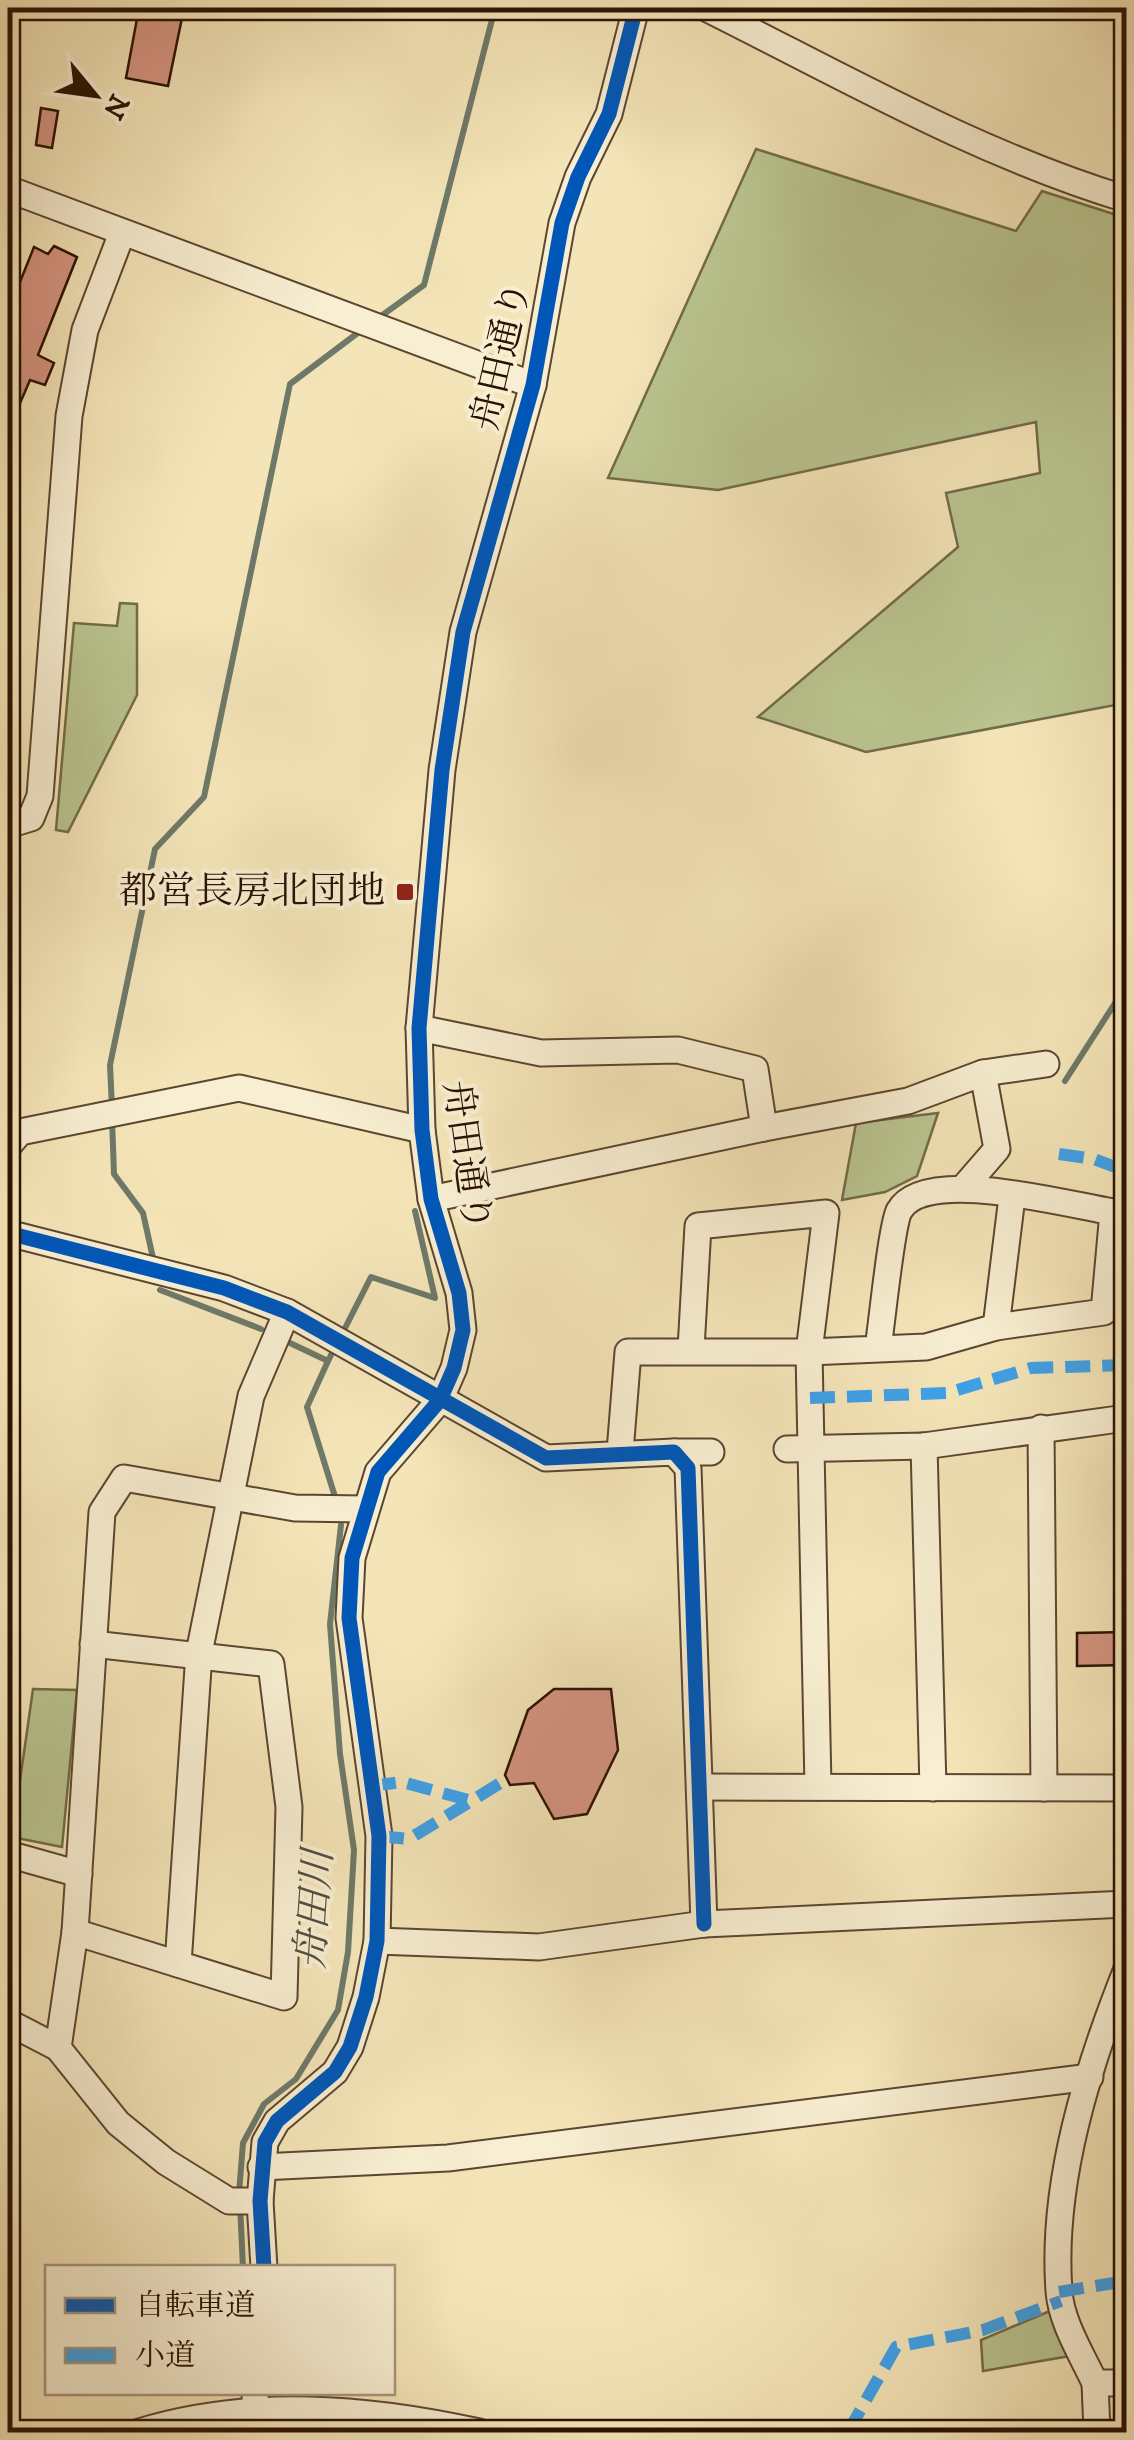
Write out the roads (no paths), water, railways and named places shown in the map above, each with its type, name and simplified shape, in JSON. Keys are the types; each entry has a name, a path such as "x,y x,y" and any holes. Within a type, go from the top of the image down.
{"street":[{"name":"舟田通り","path":"263,2265 248,2201 261,2167 265,2142 277,2121 335,2072 350,2048 377,1942 378,1836 349,1618 352,1558 378,1472 440,1400 454,1368 463,1330 459,1293 432,1199 422,1130 419,1028 442,770 462,632 533,385 562,223 578,177 609,114 636,8"},
{"path":"706,8 976,144 1058,178 1126,199"},
{"path":"8,189 533,385"},
{"path":"8,825 31,818 40,796 68,416 86,330 122,233"},
{"path":"419,1028 541,1053 678,1050 755,1069 764,1128"},
{"path":"432,1199 908,1101 983,1073 1046,1064"},
{"path":"965,1186 997,1149 983,1073"},
{"path":"8,1146 20,1132 238,1088 422,1130"},
{"path":"620,1452 628,1352 809,1352 926,1346 996,1327 1104,1312 1113,1212 965,1186 918,1194 899,1211 878,1348"},
{"path":"996,1327 1012,1197"},
{"path":"692,1349 698,1226 826,1213 799,1449 818,1787"},
{"path":"8,1233 224,1288 287,1312 546,1458 620,1452 711,1452"},
{"path":"178,1964 199,1653 251,1396 287,1312"},
{"path":"799,1449 924,1446 1126,1418"},
{"path":"1041,1428 1044,1788"},
{"path":"924,1446 933,1788"},
{"path":"674,1452 688,1468 704,1924"},
{"path":"58,2048 75,1932 102,1512 124,1478 296,1508 364,1509"},
{"path":"75,1932 284,1996 289,1807 271,1664 94,1644"},
{"path":"701,1786 1126,1788"},
{"path":"8,1854 79,1874"},
{"path":"377,1942 539,1947 704,1924 1126,1904"},
{"path":"1097,2432 1095,2383 1059,2292 1064,2182 1090,2077 1126,1971"},
{"path":"8,2022 58,2048 118,2122 166,2162 248,2201"},
{"path":"261,2167 448,2158 1090,2077"},
{"path":"1095,2383 1126,2383"},
{"path":"139,2432 212,2415 357,2411 479,2432"}],"waterway":[{"path":"377,319 424,285 495,8"},
{"path":"112,1107 110,1065 155,849 204,797 290,384 363,329"},
{"path":"1065,1081 1126,986"},
{"path":"112,1119 114,1174 143,1213 153,1258"},
{"path":"341,1336 371,1277 435,1298 415,1211"},
{"path":"160,1290 261,1329"},
{"path":"290,1343 328,1361 307,1407 336,1500"},
{"path":"328,1361 335,1347"},
{"name":"舟田川","path":"239,2193 243,2143 264,2104 296,2079 338,2010 348,1952 354,1850 340,1754 330,1624 341,1525"},
{"name":"舟田川","path":"240,2205 243,2265"}],"place":[{"name":"都営長房北団地","path":"405,892"}]}
